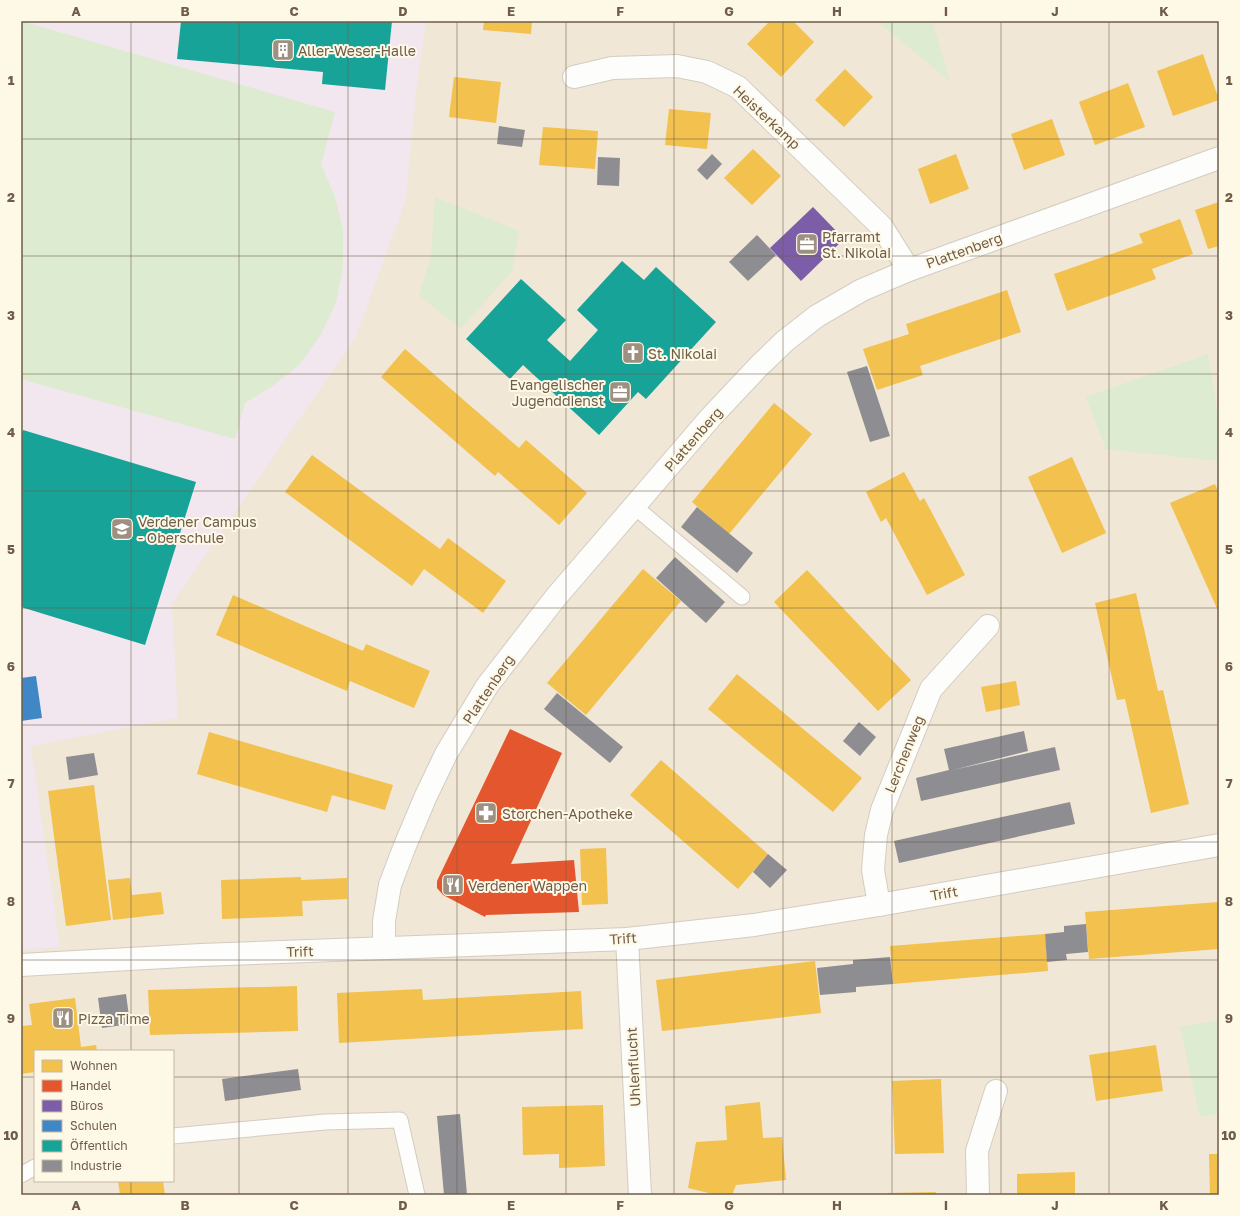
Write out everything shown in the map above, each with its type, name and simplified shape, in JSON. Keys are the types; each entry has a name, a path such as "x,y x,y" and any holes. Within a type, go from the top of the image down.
{"street":[{"name":"Heisterkamp","path":"574,77 612,68 677,66 707,72 738,87 882,227 909,270"},
{"name":"Plattenberg","path":"384,948 384,921 390,885 404,848 446,754 487,686 556,597 636,507 711,417 785,341 817,316 862,290 909,270 1219,158"},
{"name":"Lerchenweg","path":"879,905 874,870 876,835 882,810 931,689 988,626"},
{"name":"Trift","path":"21,965 201,955 627,939 754,925 879,905 1219,845"},
{"name":"Uhlenflucht","path":"627,939 640,1195"},
{"path":"978,1195 977,1151 996,1091"}],"lane":[{"path":"636,507 742,597"},
{"path":"174,1136 325,1122 400,1120 417,1195"},
{"path":"21,1175 34,1168"}],"shaded area":[{"path":"21,21 1219,21 1219,1195 21,1195"},
{"name":"Verdener Campus - Oberschule","path":"21,21 426,21 416,91 406,199 356,337 172,604 178,718 31,746 60,947 21,950"}],"green space":[{"path":"21,21 335,112 321,164 335,197 343,229 343,266 336,303 321,334 300,364 274,385 245,403 235,439 21,379"},
{"path":"877,21 932,21 950,81"},
{"path":"435,197 519,231 512,271 461,329 419,295 431,257"},
{"path":"1208,354 1219,424 1219,461 1106,449 1086,397"},
{"path":"1219,1020 1219,1114 1200,1117 1180,1027"}],"building: Wohnen":[{"path":"484,21 532,21 531,34 483,30"},
{"path":"770,21 793,21 814,42 781,77 747,44"},
{"path":"1203,54 1219,100 1173,116 1157,71"},
{"path":"845,69 873,97 844,127 815,100"},
{"path":"454,77 501,82 496,123 449,117"},
{"path":"1128,83 1145,127 1095,145 1079,102"},
{"path":"669,109 711,113 707,149 665,145"},
{"path":"1052,119 1065,155 1024,170 1011,134"},
{"path":"543,127 598,131 595,169 539,165"},
{"path":"753,149 781,176 752,205 724,178"},
{"path":"956,154 969,189 930,204 918,169"},
{"path":"1219,202 1219,246 1208,249 1195,210"},
{"path":"1180,219 1193,254 1152,269 1156,279 1067,311 1054,274 1143,243 1139,234"},
{"path":"1007,290 1021,332 920,366 923,375 877,390 863,349 909,334 906,324"},
{"path":"405,349 519,448 526,440 587,493 559,525 498,472 495,476 381,377"},
{"path":"774,403 812,434 729,534 692,502"},
{"path":"312,455 440,549 448,538 506,581 483,613 424,569 412,586 285,492"},
{"path":"1072,457 1106,533 1062,553 1028,477"},
{"path":"904,472 920,501 924,498 965,575 927,595 886,518 881,522 866,492"},
{"path":"1215,484 1219,493 1219,613 1170,503"},
{"path":"643,569 681,601 586,715 547,683"},
{"path":"807,570 911,680 878,711 774,602"},
{"path":"1136,593 1158,691 1163,690 1189,804 1151,813 1125,699 1117,700 1095,603"},
{"path":"233,595 363,651 366,644 430,671 414,708 350,681 347,691 216,635"},
{"path":"737,674 862,778 833,812 708,709"},
{"path":"1016,681 1020,705 986,712 981,687"},
{"path":"209,732 393,785 385,810 332,795 327,812 197,774"},
{"path":"661,760 768,854 738,889 630,795"},
{"path":"94,785 111,920 66,926 48,791"},
{"path":"606,848 608,904 582,905 580,849"},
{"path":"301,877 301,880 347,878 347,899 302,901 303,916 222,919 221,880"},
{"path":"130,878 132,895 161,892 164,914 113,920 108,880"},
{"path":"1219,902 1219,949 1089,959 1085,912"},
{"path":"1045,934 1048,971 893,984 890,946"},
{"path":"815,961 821,1013 662,1031 656,980"},
{"path":"297,986 298,1031 150,1035 148,990"},
{"path":"422,989 423,1000 581,991 583,1029 339,1043 337,993"},
{"path":"75,998 81,1047 96,1045 97,1050 34,1050 34,1072 21,1074 21,1026 32,1025 29,1004"},
{"path":"1156,1045 1163,1091 1096,1101 1089,1055"},
{"path":"941,1079 944,1153 895,1154 892,1081"},
{"path":"760,1102 763,1138 782,1137 786,1180 736,1185 732,1195 717,1195 688,1188 696,1142 727,1140 725,1106"},
{"path":"603,1105 605,1166 559,1168 559,1154 523,1155 522,1107"},
{"path":"1209,1154 1219,1154 1219,1195 1210,1195"},
{"path":"1075,1172 1075,1195 1017,1195 1017,1174"},
{"path":"118,1182 163,1182 165,1195 120,1195"},
{"path":"936,1192 936,1195 888,1195 888,1193"}],"building: Handel":[{"path":"510,729 562,753 511,864 574,860 579,912 486,915 485,917 443,895 437,888 437,881"}],"building: Büros":[{"name":"Pfarramt St. Nikolai","path":"813,207 844,239 801,281 770,248"}],"building: Schulen":[{"path":"36,676 42,718 21,721 21,678"}],"building: Öffentlich":[{"name":"Aller-Weser-Halle","path":"181,21 392,21 385,90 322,84 323,72 177,59"},
{"name":"St. Nikolai","path":"622,261 644,280 656,267 716,322 646,399 638,392 599,435 523,365 510,379 466,339 521,279 566,320 547,340 570,361 598,330 577,310"},
{"path":"23,430 196,482 145,645 21,607 21,436"}],"building: Industrie":[{"path":"499,126 525,130 522,147 497,144"},
{"path":"712,154 722,164 707,180 697,170"},
{"path":"598,157 620,158 619,186 597,185"},
{"path":"757,235 776,255 748,281 729,262"},
{"path":"867,366 890,436 870,442 847,372"},
{"path":"697,507 753,553 737,573 681,527"},
{"path":"675,557 725,602 706,623 656,578"},
{"path":"557,693 623,747 610,763 544,709"},
{"path":"859,722 876,737 860,756 843,741"},
{"path":"1024,731 1028,751 953,770 1055,747 1060,770 921,801 916,778 949,770 944,749"},
{"path":"94,753 98,775 69,780 66,757"},
{"path":"1070,802 1075,824 899,863 894,841"},
{"path":"768,854 787,870 770,888 753,872"},
{"path":"1086,924 1088,952 1066,954 1067,960 1047,962 1045,934 1064,932 1064,926"},
{"path":"890,957 893,984 856,987 856,992 820,995 817,968 853,964 853,960"},
{"path":"126,994 130,1024 102,1028 98,998"},
{"path":"298,1069 301,1090 225,1101 222,1079"},
{"path":"460,1114 467,1195 444,1195 437,1116"}],"place":[{"name":"Aller-Weser-Halle","path":"283,50"},
{"name":"Pfarramt St. Nikolai","path":"807,244"},
{"name":"St. Nikolai","path":"633,353"},
{"name":"Evangelischer Jugenddienst","path":"620,392"},
{"name":"Verdener Campus - Oberschule","path":"122,529"},
{"name":"Storchen-Apotheke","path":"486,813"},
{"name":"Verdener Wappen","path":"453,885"},
{"name":"Pizza Time","path":"63,1018"}]}
